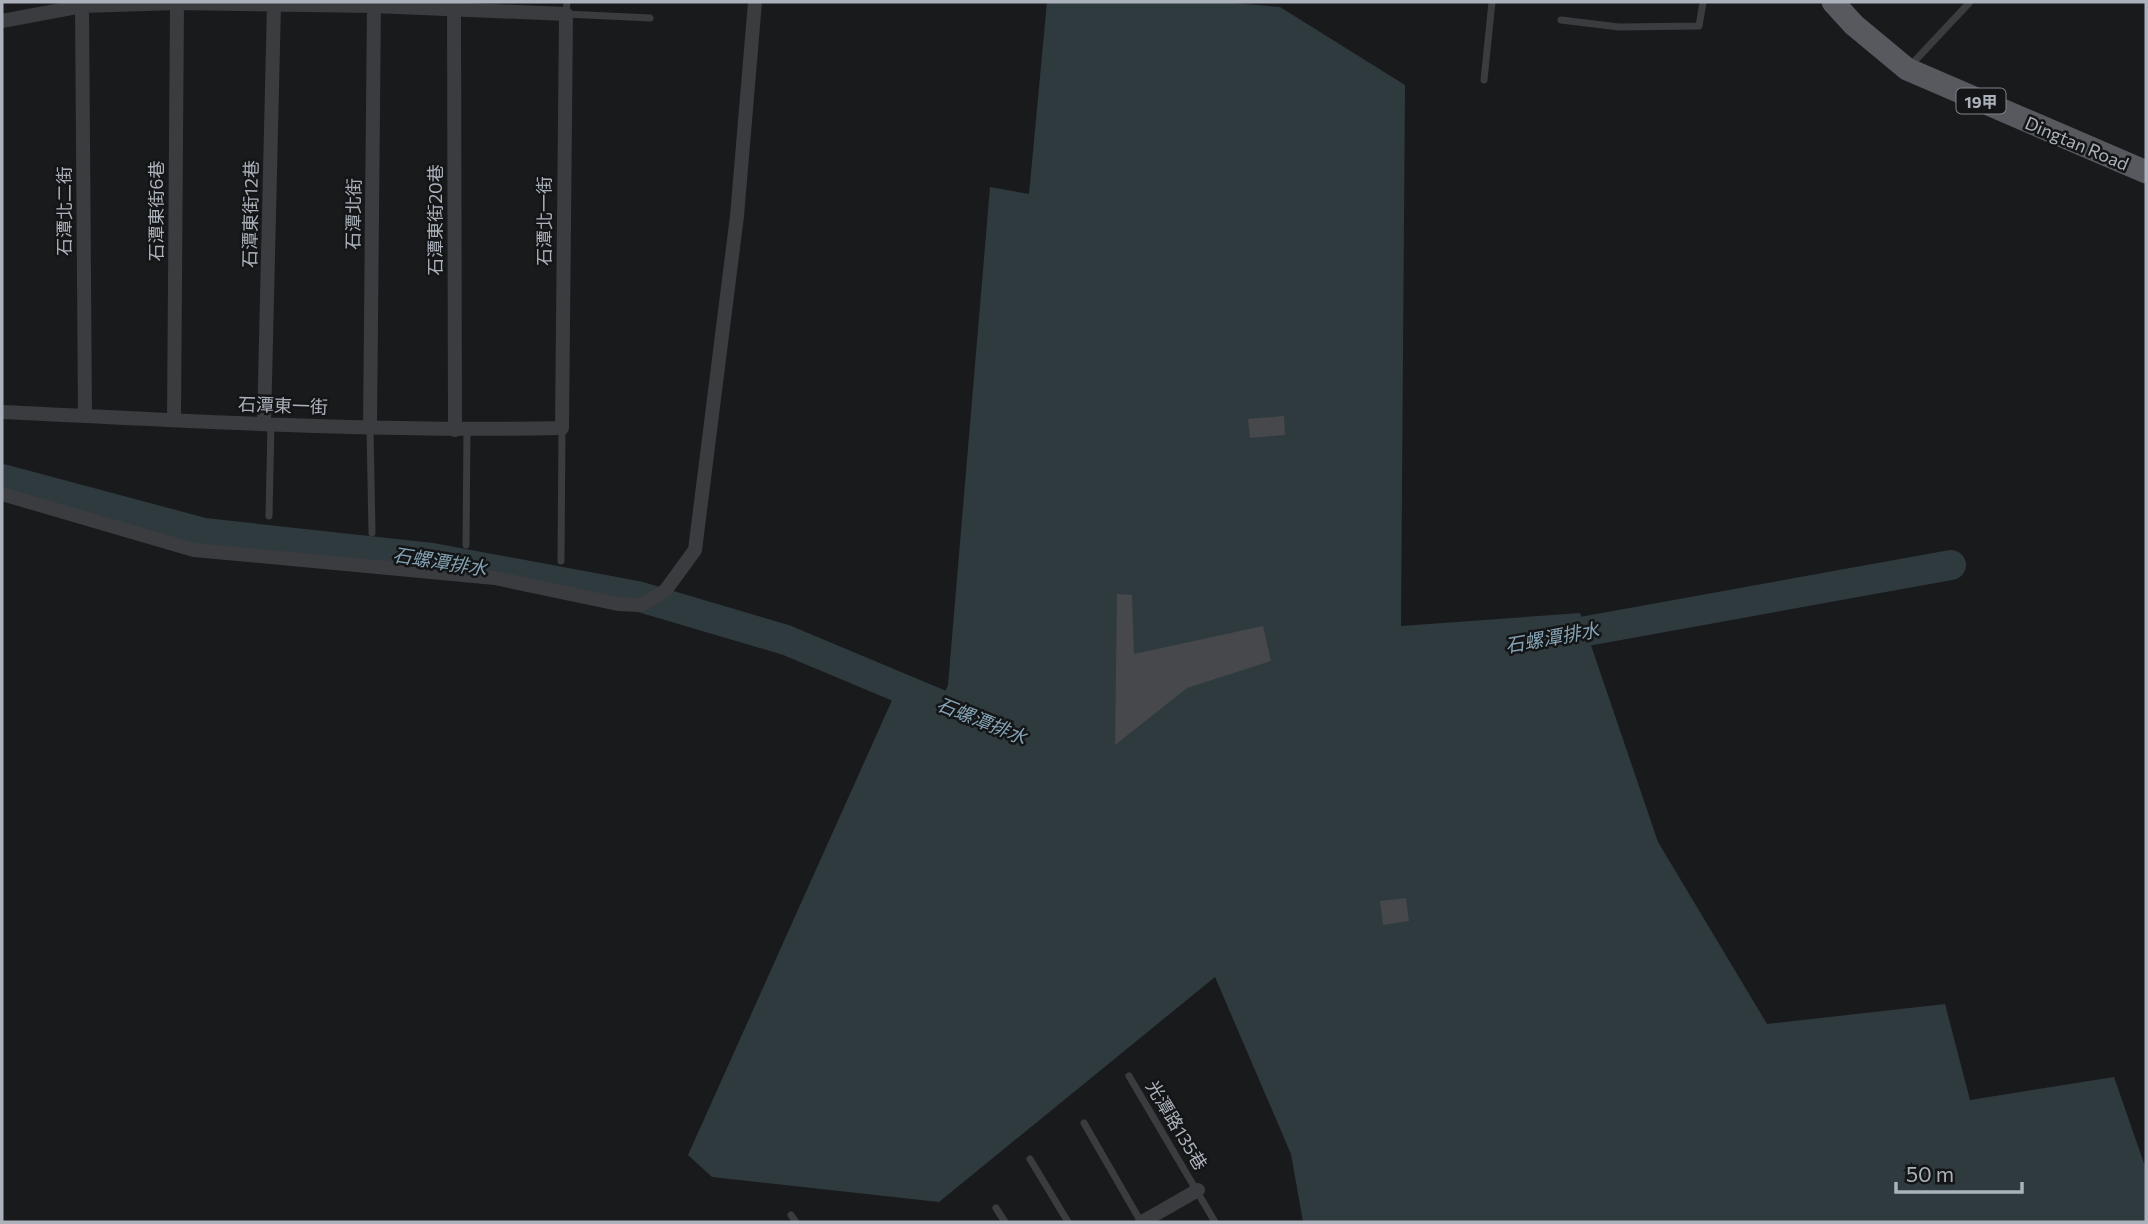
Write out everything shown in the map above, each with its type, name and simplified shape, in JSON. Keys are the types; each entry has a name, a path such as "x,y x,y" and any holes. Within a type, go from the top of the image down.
{"main road":[{"name":"Dingtan Road","path":"1833,2 1854,25 1907,69 2146,172"}],"street":[{"path":"2,494 194,550 495,578 618,604 641,605 665,591 695,550 737,216 755,2"},
{"path":"2,22 82,6 177,3 566,8"},
{"name":"石潭東街6巷","path":"174,420 177,3"},
{"name":"石潭東街12巷","path":"267,424 274,4"},
{"name":"石潭北街","path":"370,427 374,4"},
{"name":"石潭北二街","path":"82,6 85,416"},
{"name":"石潭東街20巷","path":"461,430 464,7"},
{"name":"石潭北一街","path":"562,428 566,8"},
{"name":"石潭東一街","path":"2,412 461,430 562,428"},
{"path":"1141,1222 1198,1190"}],"lane":[{"path":"1484,80 1492,2"},
{"path":"1561,20 1619,27 1699,26 1703,2"},
{"path":"1907,69 1969,2"},
{"path":"566,8 650,18"},
{"path":"267,424 269,516"},
{"path":"370,427 372,533"},
{"path":"561,561 562,428"},
{"path":"461,430 466,545"},
{"name":"光潭路135巷","path":"1129,1076 1215,1222"},
{"path":"1084,1124 1141,1222"},
{"path":"1030,1159 1068,1222"},
{"path":"996,1208 1005,1222"}],"water":[{"path":"1047,2 1222,2 1280,7 1405,85 1401,626 1580,613 1658,842 1767,1024 1945,1004 1970,1100 2114,1077 2146,1169 2146,1222 1303,1222 1291,1154 1215,977 939,1202 712,1177 688,1155 893,698 935,715 948,685 990,187 1029,194"}],"building":[{"path":"1284,416 1285,435 1250,438 1248,419"},
{"path":"1117,594 1132,595 1134,654 1263,626 1271,661 1187,688 1115,745"},
{"path":"1406,898 1409,921 1383,925 1380,901"}],"waterway":[{"name":"石螺潭排水","path":"2,479 204,533 432,558 637,596 786,640 977,720"},
{"name":"石螺潭排水","path":"1548,638 1951,565"}]}
